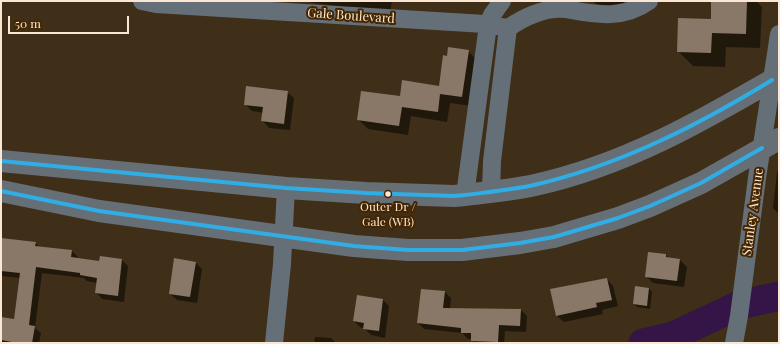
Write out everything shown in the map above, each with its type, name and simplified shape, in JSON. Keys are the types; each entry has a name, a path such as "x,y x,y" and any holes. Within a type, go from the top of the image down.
{"main road":[{"path":"1,161 286,188 366,193 454,196 465,195 534,185 586,171 616,160 646,148 694,125 776,78"},
{"path":"1,191 99,210 354,246 408,250 462,250 520,243 586,228 650,206 701,182 771,144"}],"street":[{"name":"Gale Boulevard","path":"142,1 156,4 488,25 508,28"},
{"path":"465,195 488,25 492,15 502,1"},
{"path":"491,191 492,161 508,28 523,18 535,13 550,9 563,8 567,5 599,15 618,14 633,10 649,1"},
{"name":"Stanley Avenue","path":"734,343 771,144 779,34"},
{"path":"274,343 282,264 286,188"}],"building":[{"path":"711,1 747,1 746,34 712,33 711,53 677,52 678,18 711,19"},
{"path":"448,47 469,50 462,97 440,94 438,112 402,107 399,126 357,120 361,91 400,96 402,80 439,86 443,55 447,56"},
{"path":"246,86 288,91 284,124 261,121 263,107 244,105"},
{"path":"1,238 36,242 35,246 72,250 71,257 99,261 100,256 122,259 118,296 95,293 97,278 80,275 80,273 36,267 29,325 35,326 32,343 17,343 1,340 1,317 14,319 20,273 1,271"},
{"path":"648,252 666,254 666,257 680,259 677,281 645,277"},
{"path":"174,258 196,262 190,297 169,294"},
{"path":"607,278 612,300 596,303 597,307 556,316 550,289"},
{"path":"635,286 649,288 647,306 633,304"},
{"path":"421,289 445,291 443,308 521,309 520,326 499,325 498,342 471,341 471,333 461,333 461,328 417,323"},
{"path":"357,295 383,299 379,331 363,329 364,323 353,321"}],"waterway":[{"path":"643,343 673,336 739,305 779,296"}],"transit line":[{"path":"1,161 286,188 366,193 454,196 465,195 508,190 534,185 597,167 686,128 772,80"},
{"path":"1,191 99,211 354,246 408,250 462,250 554,237 618,218 650,206 701,183 762,148"}],"place":[{"name":"Outer Dr / Gale (WB)","path":"388,194"}]}
